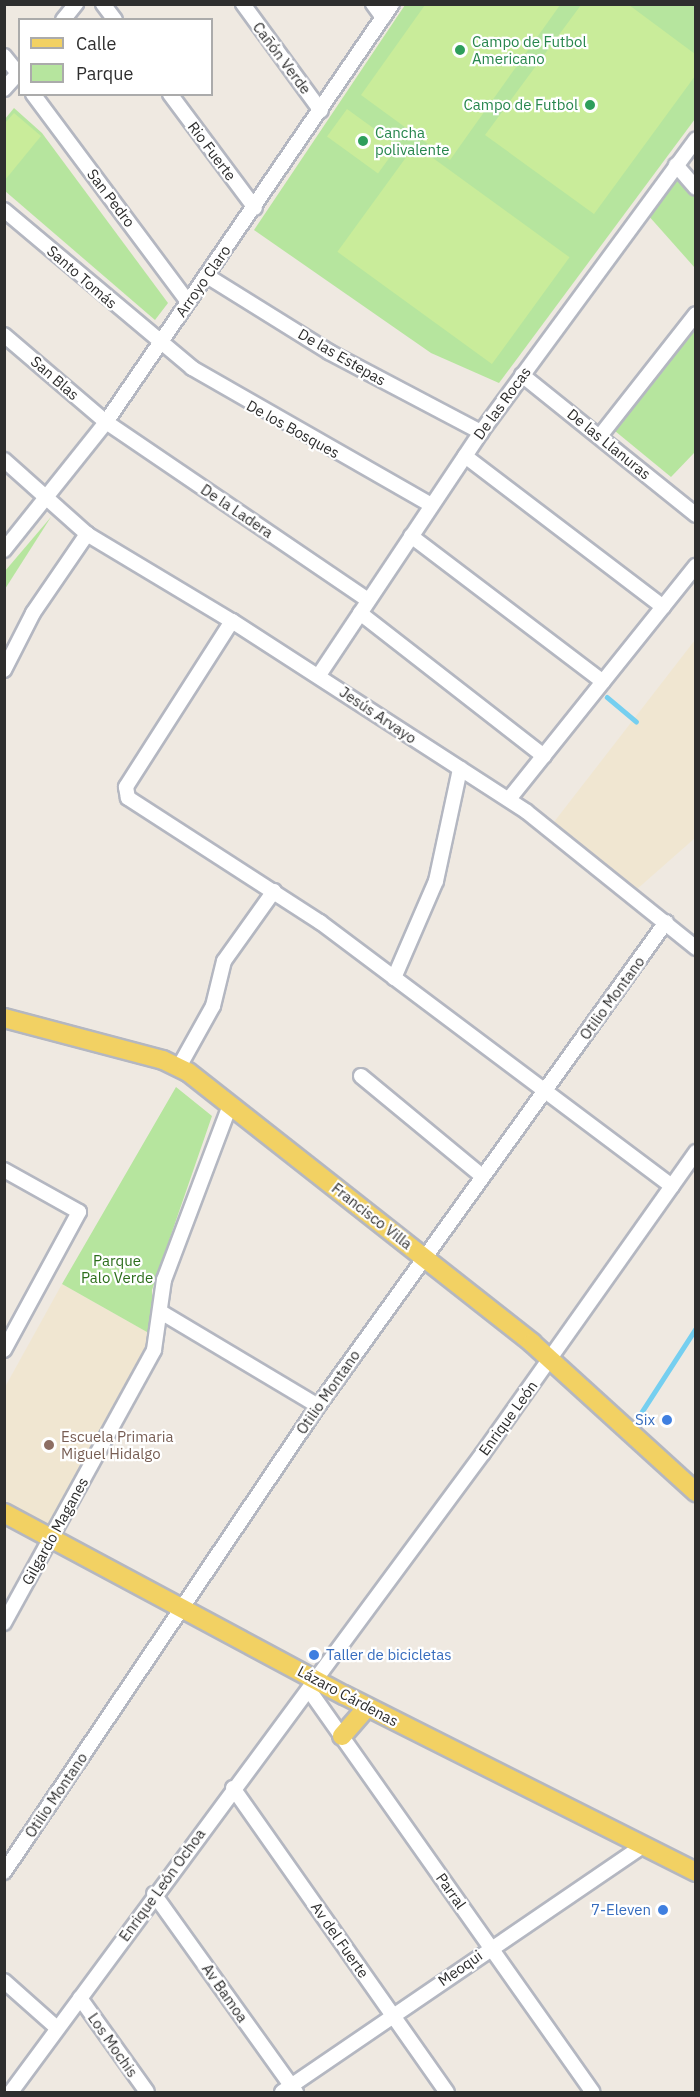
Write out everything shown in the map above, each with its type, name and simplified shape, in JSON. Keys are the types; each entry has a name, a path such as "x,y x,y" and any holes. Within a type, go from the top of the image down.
{"main road":[{"name":"Francisco Villa","path":"4,1018 179,1067 423,1256 551,1359 696,1492"},
{"name":"Lázaro Cárdenas","path":"4,1513 182,1606 313,1685 367,1707 696,1872"},
{"path":"342,1736 367,1707"}],"street":[{"path":"65,18 76,4"},
{"path":"103,4 113,18"},
{"name":"Cañón Verde","path":"243,4 321,111"},
{"path":"373,4 383,18"},
{"name":"Arroyo Claro","path":"4,550 49,498 106,422 255,208 392,4"},
{"path":"4,56 18,73"},
{"path":"5,88 18,75"},
{"name":"San Pedro","path":"34,96 188,302"},
{"name":"Rio Fuerte","path":"171,96 255,208"},
{"name":"De las Rocas","path":"319,675 481,432 696,139"},
{"path":"676,165 696,188"},
{"name":"Santo Tomás","path":"4,210 159,345"},
{"name":"De las Estepas","path":"207,276 329,352 481,432"},
{"path":"600,436 696,314"},
{"name":"San Blas","path":"4,335 106,422"},
{"name":"De los Bosques","path":"159,345 236,397 431,505"},
{"name":"De las Llanuras","path":"522,375 696,514"},
{"name":"De la Ladera","path":"106,422 368,600"},
{"path":"465,456 663,607"},
{"name":"Jesús Arvayo","path":"4,460 87,534 319,675 509,799 696,948"},
{"path":"4,670 33,613 87,534"},
{"path":"411,536 603,682"},
{"path":"509,799 696,566"},
{"path":"360,613 544,756"},
{"path":"232,621 126,793 274,891 672,1186"},
{"path":"394,978 436,881 460,769"},
{"path":"179,1067 209,1016 224,961 274,891"},
{"name":"Otilio Montano","path":"4,1872 318,1406 423,1256 483,1177 666,922"},
{"path":"362,1076 483,1177"},
{"name":"Gilgardo Maganes","path":"4,1623 154,1350 169,1266 230,1105"},
{"name":"Enrique León","path":"313,1685 551,1359 696,1152"},
{"path":"4,1170 76,1208 79,1214 4,1350"},
{"path":"161,1312 318,1406"},
{"name":"Parral","path":"313,1685 342,1736 593,2092"},
{"name":"Enrique León Ochoa","path":"11,2092 154,1894 313,1685"},
{"name":"Av del Fuerte","path":"233,1788 447,2092"},
{"name":"Meoqui","path":"290,2090 490,1947 641,1846"},
{"name":"Av Bamoa","path":"154,1894 290,2090"},
{"path":"4,1981 57,2028"},
{"name":"Los Mochis","path":"80,1998 147,2092"}],"shaded area":[{"path":"695,640 695,838 636,890 554,822"},
{"name":"Escuela Primaria Miguel Hidalgo","path":"62,1284 154,1336 47,1526 5,1502 5,1387"}],"green space":[{"path":"405,5 695,5 695,119 499,383 431,353 254,230"},
{"name":"Campo de Futbol Americano","path":"425,5 560,5 450,160 361,95"},
{"name":"Campo de Futbol","path":"581,5 629,5 695,54 695,76 594,214 485,135"},
{"path":"14,108 42,133 168,303 155,320 5,191 5,119"},
{"name":"Cancha polivalente","path":"347,109 398,146 378,174 327,137"},
{"path":"14,113 41,136 5,180 5,123"},
{"path":"415,145 570,257 492,364 337,252"},
{"path":"675,173 695,196 695,268 647,214"},
{"path":"695,323 695,452 671,477 615,431"},
{"path":"51,517 5,589 5,571"},
{"name":"Parque Palo Verde","path":"176,1087 212,1116 152,1290 154,1336 62,1284"}],"waterway":[{"path":"607,697 636,721"},
{"path":"639,1416 696,1328"}],"place":[{"name":"Campo de Futbol Americano","path":"460,50"},
{"name":"Campo de Futbol","path":"590,105"},
{"name":"Cancha polivalente","path":"363,141"},
{"name":"Six","path":"667,1420"},
{"name":"Escuela Primaria Miguel Hidalgo","path":"49,1445"},
{"name":"Taller de bicicletas","path":"314,1655"},
{"name":"7-Eleven","path":"663,1910"}]}
